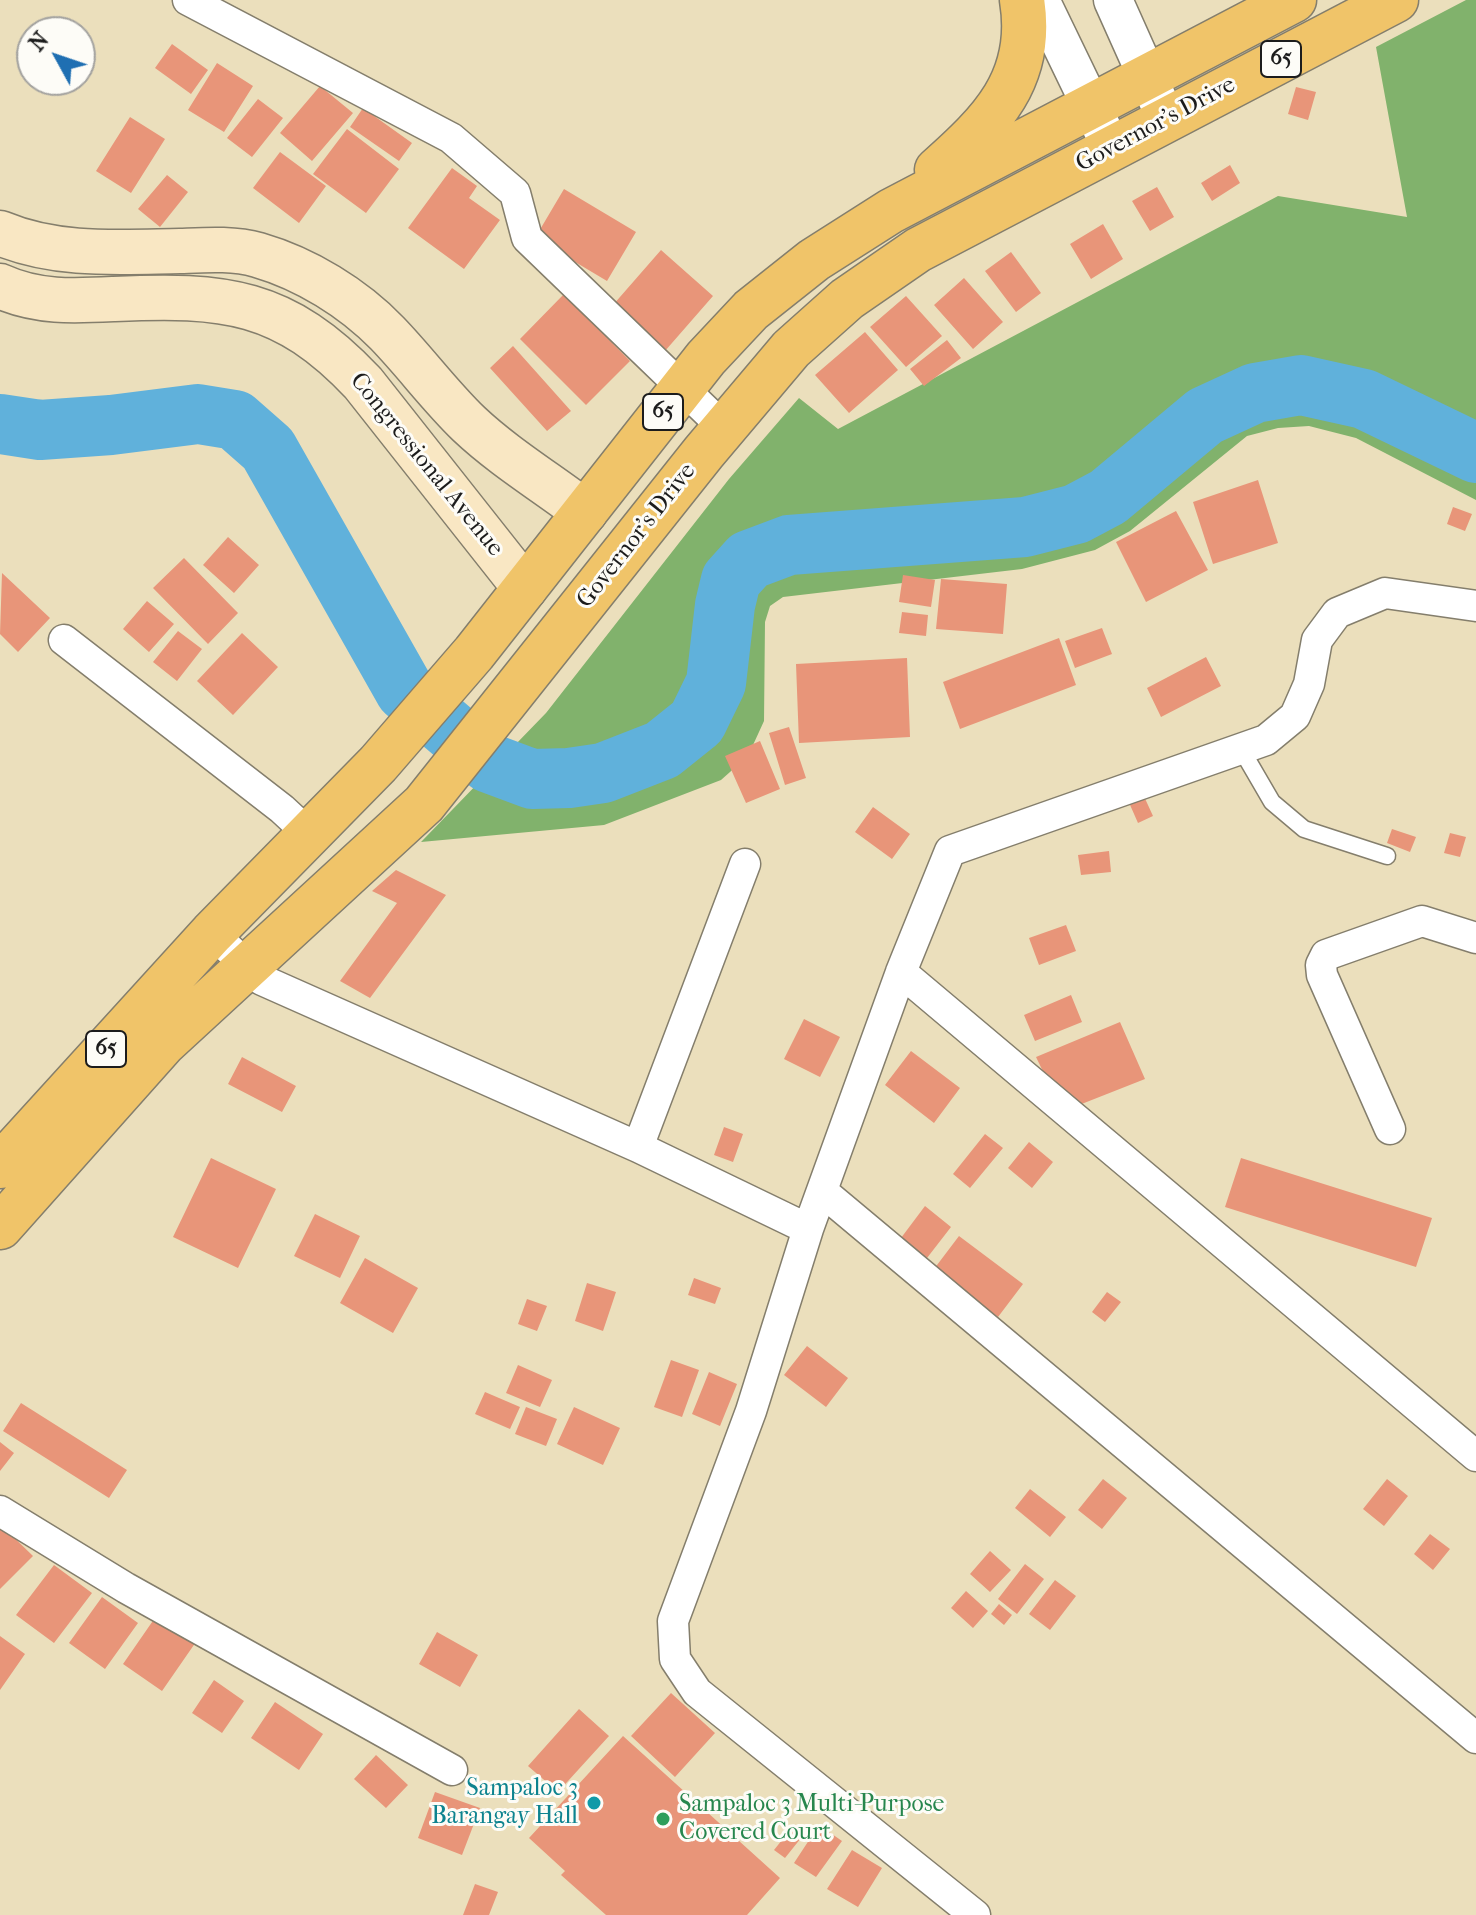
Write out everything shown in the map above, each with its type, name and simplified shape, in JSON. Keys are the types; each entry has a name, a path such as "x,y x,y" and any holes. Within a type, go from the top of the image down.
{"highway":[{"path":"891,211 965,146 996,113 1023,53 1025,19 1022,0"},
{"name":"Governor's Drive","path":"0,1227 8,1172 212,933 378,764 474,653 706,358 751,310 814,260 891,211 1294,0"},
{"name":"Governor's Drive","path":"8,1172 163,1044 424,804 724,428 791,349 847,299 918,250 1396,0"}],"main road":[{"path":"0,233 51,249 110,252 211,249 256,254 302,273 369,316 473,428 585,512"},
{"name":"Congressional Avenue","path":"0,286 46,300 166,296 242,303 277,317 309,335 340,359 371,392 525,588"},
{"path":"371,392 408,356"}],"street":[{"path":"188,0 451,138 515,193 527,238 724,428"},
{"path":"1040,0 1112,149"},
{"path":"1113,0 1166,118"},
{"path":"975,1915 697,1692 675,1659 673,1621 751,1411 808,1229 901,972 950,851 1266,740 1295,716 1309,684 1317,640 1337,613 1385,593 1476,606"},
{"path":"64,640 282,809 310,835"},
{"path":"638,1147 745,864"},
{"path":"1390,1129 1322,975 1321,965 1326,955 1422,921 1476,938"},
{"path":"212,933 262,980 638,1147 808,1229"},
{"path":"901,972 1476,1456"},
{"path":"823,1192 1476,1738"},
{"path":"0,1511 126,1588 452,1770"}],"lane":[{"path":"1240,747 1272,802 1304,829 1387,856"}],"green space":[{"path":"1466,0 1476,0 1476,500 1356,438 1309,426 1278,428 1247,436 1130,531 1095,550 1022,569 783,597 770,606 765,622 764,721 748,756 721,780 604,825 421,842 546,713 729,479 799,398 838,429 1278,196 1407,217 1376,47"}],"building":[{"path":"172,44 208,70 191,94 155,68"},
{"path":"217,63 253,86 224,132 188,110"},
{"path":"320,86 353,113 312,161 280,133"},
{"path":"1296,87 1316,92 1308,120 1288,114"},
{"path":"258,99 283,118 252,157 227,138"},
{"path":"363,108 412,143 399,161 350,127"},
{"path":"130,117 165,139 131,193 96,171"},
{"path":"347,129 399,169 366,213 313,174"},
{"path":"280,152 326,186 299,223 253,188"},
{"path":"1230,165 1240,183 1212,201 1201,183"},
{"path":"452,168 477,186 469,198 500,220 464,269 408,228"},
{"path":"167,175 188,192 160,227 138,209"},
{"path":"1157,187 1174,217 1150,231 1132,201"},
{"path":"564,189 636,232 607,281 535,238"},
{"path":"1103,224 1123,259 1091,279 1070,244"},
{"path":"661,250 713,296 665,351 613,305"},
{"path":"1011,252 1041,293 1016,312 985,271"},
{"path":"964,278 1003,322 973,349 934,305"},
{"path":"564,294 630,361 586,405 520,339"},
{"path":"906,296 942,336 906,367 870,327"},
{"path":"865,332 898,370 849,413 815,375"},
{"path":"947,340 961,358 924,386 910,369"},
{"path":"513,346 571,411 547,431 490,368"},
{"path":"1258,480 1278,543 1213,564 1193,502"},
{"path":"1453,507 1472,514 1465,531 1447,524"},
{"path":"1176,511 1208,570 1146,602 1116,542"},
{"path":"228,537 259,565 234,593 203,565"},
{"path":"184,558 238,613 208,644 153,588"},
{"path":"2,573 50,618 18,652 0,634"},
{"path":"903,575 935,580 931,607 899,602"},
{"path":"941,579 1007,584 1003,634 936,629"},
{"path":"147,601 174,624 149,652 123,629"},
{"path":"902,612 928,615 926,636 899,633"},
{"path":"1102,628 1112,654 1075,668 1065,641"},
{"path":"178,631 202,649 177,681 153,662"},
{"path":"242,633 278,667 233,715 197,681"},
{"path":"1059,638 1076,685 960,729 943,682"},
{"path":"1206,657 1221,686 1161,717 1147,688"},
{"path":"907,658 910,737 799,743 796,664"},
{"path":"789,727 806,778 785,785 769,733"},
{"path":"760,741 780,789 746,803 725,756"},
{"path":"1142,792 1153,816 1138,823 1127,798"},
{"path":"873,807 910,834 892,859 855,832"},
{"path":"1392,829 1416,837 1410,852 1387,843"},
{"path":"1450,833 1466,837 1460,857 1444,853"},
{"path":"1109,851 1111,872 1081,875 1078,855"},
{"path":"396,870 446,895 370,998 340,981 397,903 372,891"},
{"path":"1066,925 1076,951 1039,965 1029,938"},
{"path":"1071,995 1082,1022 1035,1041 1024,1015"},
{"path":"804,1019 840,1037 820,1077 784,1059"},
{"path":"1120,1022 1145,1079 1074,1107 1051,1088 1036,1057"},
{"path":"911,1051 960,1088 934,1123 885,1085"},
{"path":"242,1057 296,1086 282,1112 228,1084"},
{"path":"724,1127 743,1134 733,1162 714,1155"},
{"path":"985,1134 1003,1148 970,1188 953,1174"},
{"path":"1029,1142 1053,1162 1032,1188 1008,1168"},
{"path":"211,1158 276,1189 238,1268 173,1237"},
{"path":"1241,1158 1432,1218 1416,1267 1225,1207"},
{"path":"925,1206 951,1227 927,1258 901,1238"},
{"path":"315,1214 360,1236 340,1278 294,1256"},
{"path":"959,1236 1023,1284 998,1317 934,1269"},
{"path":"365,1258 418,1288 393,1333 340,1303"},
{"path":"694,1278 721,1288 715,1304 688,1295"},
{"path":"587,1283 616,1292 603,1331 575,1321"},
{"path":"1107,1292 1121,1302 1105,1322 1092,1312"},
{"path":"527,1299 547,1306 537,1331 518,1324"},
{"path":"807,1346 848,1378 826,1407 784,1375"},
{"path":"671,1360 699,1370 682,1417 654,1407"},
{"path":"518,1365 552,1380 540,1407 506,1393"},
{"path":"709,1372 737,1384 720,1426 692,1414"},
{"path":"485,1392 520,1407 510,1429 475,1414"},
{"path":"21,1403 127,1470 109,1498 3,1431"},
{"path":"526,1407 557,1419 546,1446 515,1434"},
{"path":"574,1407 620,1428 603,1465 557,1444"},
{"path":"0,1442 14,1453 0,1471"},
{"path":"1103,1479 1127,1498 1102,1529 1078,1510"},
{"path":"1387,1479 1408,1496 1384,1526 1363,1509"},
{"path":"1030,1489 1066,1517 1050,1537 1015,1508"},
{"path":"0,1524 33,1556 0,1589"},
{"path":"1430,1534 1450,1549 1433,1570 1414,1554"},
{"path":"990,1551 1011,1570 990,1592 970,1574"},
{"path":"1025,1564 1044,1579 1017,1614 998,1599"},
{"path":"54,1565 92,1593 54,1643 16,1615"},
{"path":"1055,1580 1076,1596 1050,1630 1029,1614"},
{"path":"966,1591 988,1611 973,1628 951,1608"},
{"path":"102,1597 138,1623 105,1669 69,1643"},
{"path":"999,1604 1012,1615 1004,1625 991,1614"},
{"path":"159,1612 198,1639 162,1691 123,1664"},
{"path":"437,1632 478,1655 460,1687 419,1664"},
{"path":"0,1636 25,1654 0,1690"},
{"path":"214,1680 244,1701 222,1733 192,1713"},
{"path":"671,1693 715,1733 675,1777 631,1736"},
{"path":"275,1702 323,1734 299,1770 251,1738"},
{"path":"579,1709 609,1736 558,1792 528,1766"},
{"name":"Sampaloc 3 Multi-Purpose Covered Court","path":"623,1736 780,1878 747,1915 606,1915 561,1875 565,1871 529,1838"},
{"path":"376,1755 408,1785 386,1808 354,1779"},
{"path":"435,1792 480,1808 462,1855 418,1838"},
{"path":"794,1825 805,1833 785,1858 774,1850"},
{"path":"819,1825 842,1841 816,1877 794,1863"},
{"path":"852,1850 882,1868 858,1907 827,1889"},
{"path":"475,1884 498,1892 489,1915 463,1915"}],"waterway":[{"path":"0,424 40,430 198,414 235,420 268,449 405,691 489,763 532,779 603,773 662,750 697,722 716,683 731,580 749,560 789,545 1025,527 1076,514 1108,497 1205,416 1255,393 1301,385 1364,399 1476,453"}],"place":[{"name":"Sampaloc 3 Barangay Hall","path":"594,1803"},
{"name":"Sampaloc 3 Multi-Purpose Covered Court","path":"663,1819"}]}
